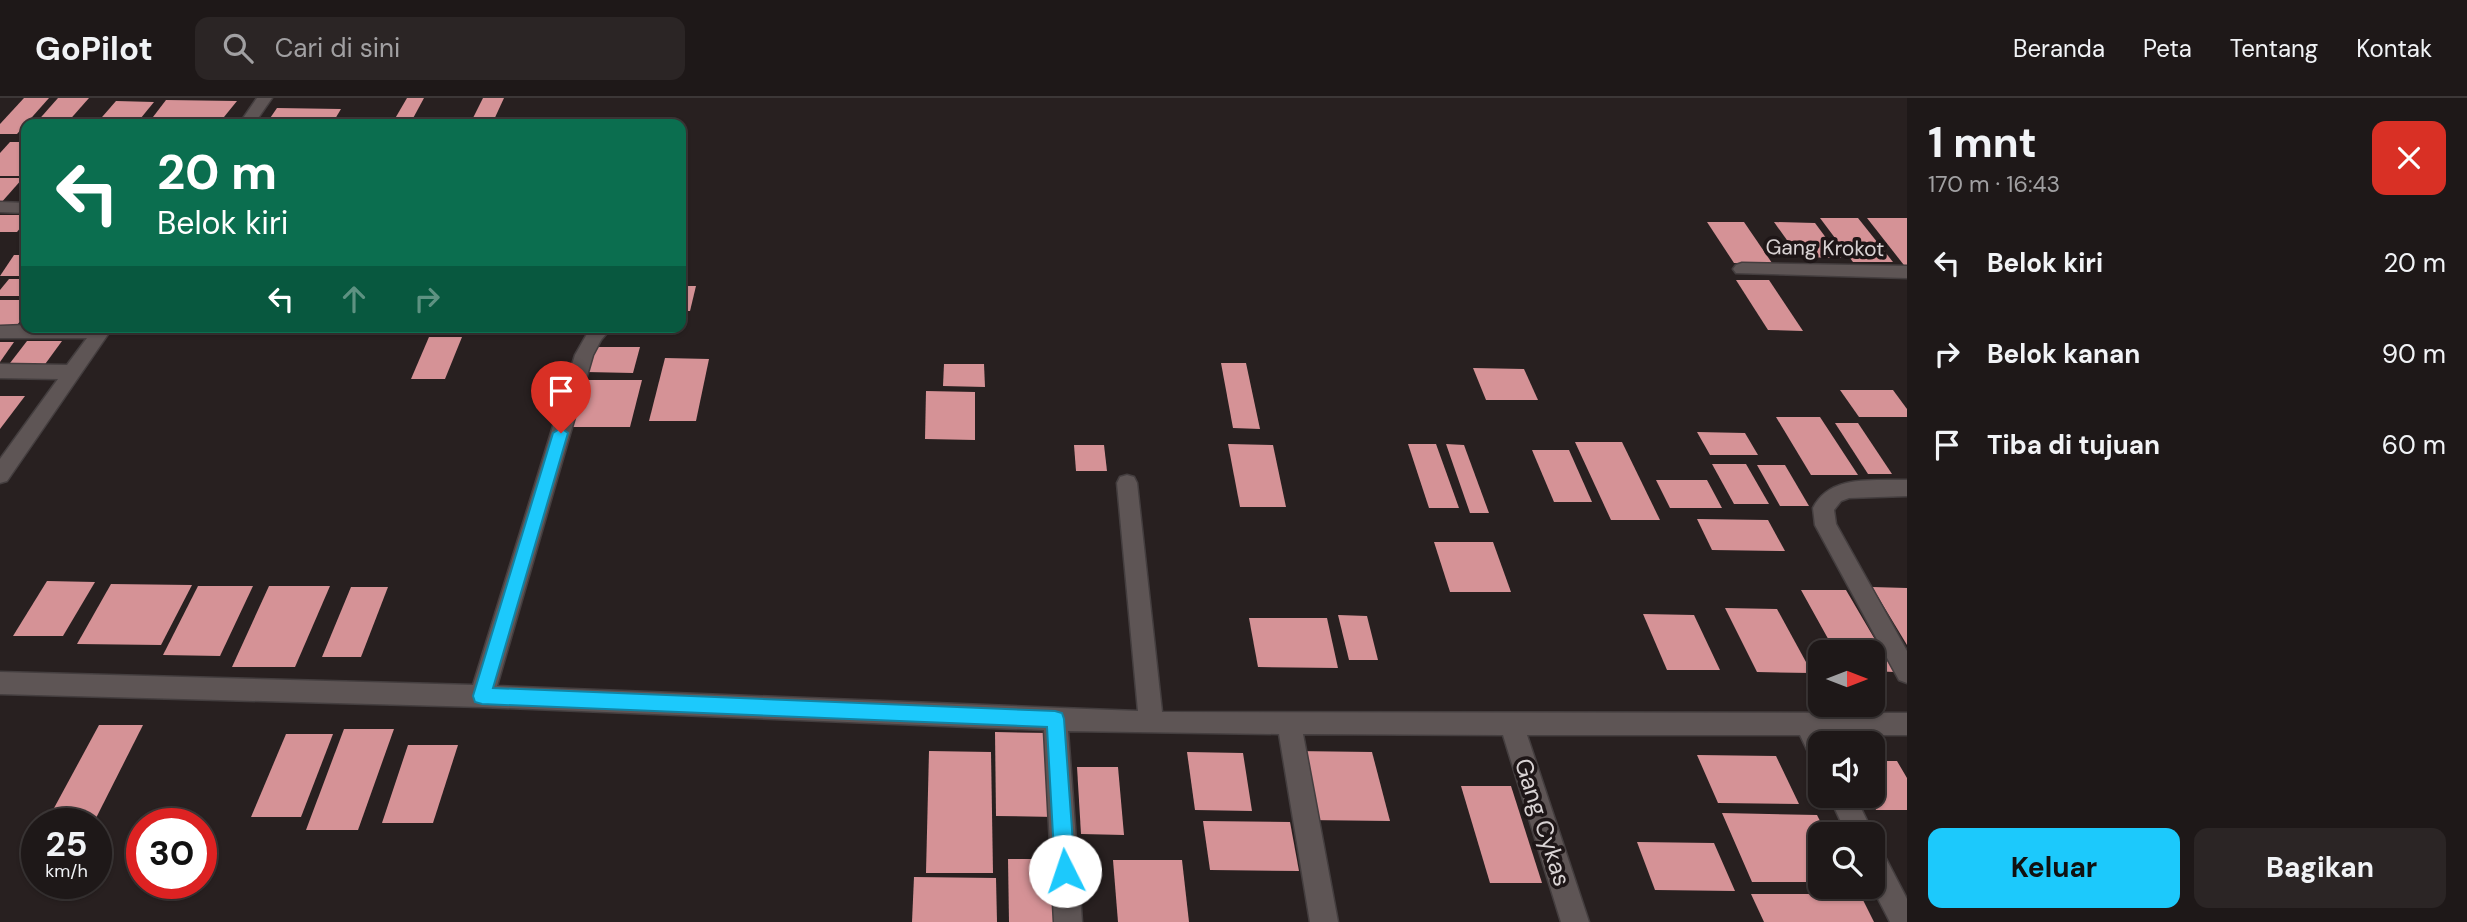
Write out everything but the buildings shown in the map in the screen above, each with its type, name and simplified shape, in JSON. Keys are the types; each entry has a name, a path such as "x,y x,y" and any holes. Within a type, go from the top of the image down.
{"street":[{"path":"250,119 265,98"},
{"path":"0,207 21,208"},
{"name":"Gang Krokot","path":"1742,270 1907,272"},
{"path":"0,332 21,331"},
{"path":"0,475 100,333"},
{"path":"482,696 584,355 596,333"},
{"path":"0,371 72,372"},
{"path":"1127,483 1151,723"},
{"path":"1907,488 1848,490 1834,495 1823,509 1826,525 1907,673"},
{"path":"0,683 482,696 1151,723 1907,724"},
{"path":"1055,719 1068,922"},
{"path":"1289,723 1324,922"},
{"name":"Gang Cykas","path":"1511,723 1576,922"},
{"path":"1807,723 1811,731"},
{"path":"1885,884 1904,922"}],"route":[{"path":"561,433 482,696 1055,719 1065,871"}]}
